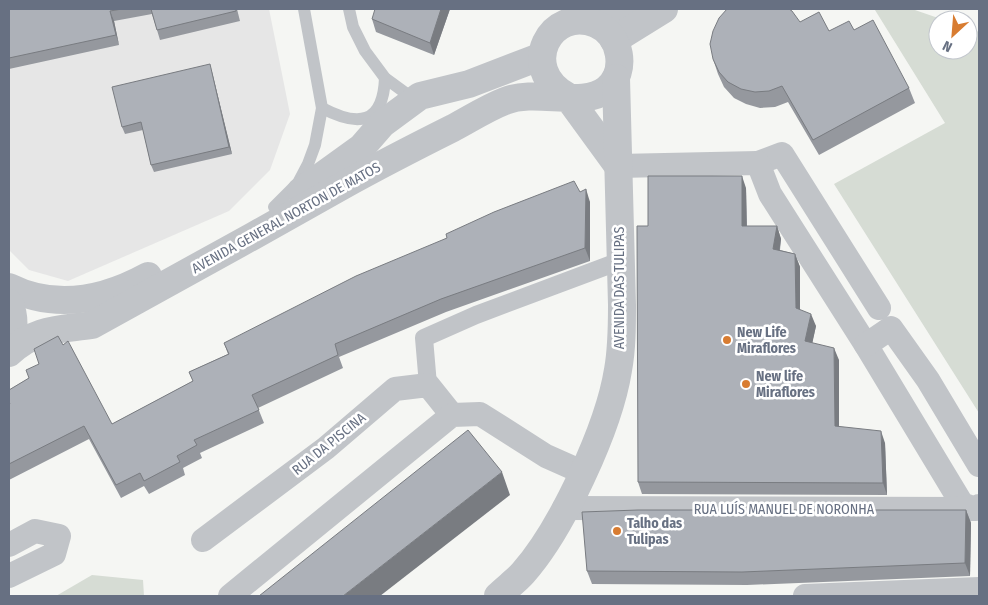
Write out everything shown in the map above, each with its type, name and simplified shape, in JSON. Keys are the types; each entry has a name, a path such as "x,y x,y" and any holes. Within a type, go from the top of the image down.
{"street":[{"path":"606,32 624,9"},
{"path":"606,32 664,9"},
{"path":"616,78 620,59 606,32 585,21 573,21 562,26 550,36 542,56 542,69 548,81 556,90 567,96 618,166 758,163 782,154 878,308"},
{"name":"AVENIDA GENERAL NORTON DE MATOS","path":"9,287 40,298 69,301 89,299 144,279 310,186 362,147 382,124 420,96 469,84 542,56"},
{"name":"AVENIDA GENERAL NORTON DE MATOS","path":"9,353 30,337 48,331 92,325 380,165 506,100 536,95 567,96 578,99 595,96 609,87 616,78"},
{"name":"AVENIDA DAS TULIPAS","path":"497,594 524,572 553,531 582,472 604,420 618,370 622,340 616,78"},
{"path":"758,163 770,194 866,345 962,504 977,508"},
{"path":"452,415 428,385 424,338 494,308 620,261"},
{"path":"9,302 13,318 12,340 9,346"},
{"path":"866,345 892,328 928,380 979,465"},
{"name":"RUA DA PISCINA","path":"203,540 326,448 395,390 428,385"},
{"path":"230,596 452,415 480,414 546,456 582,472"},
{"name":"RUA LUÍS MANUEL DE NORONHA","path":"564,508 977,508"},
{"path":"9,546 35,532 59,536 54,554 9,576"},
{"path":"805,596 979,589"}],"lane":[{"path":"274,207 298,183 308,164 315,145 322,108 304,9"},
{"path":"349,9 358,41 385,78 411,98 420,96"},
{"path":"322,108 342,118 361,120 376,111 384,94 385,78"}],"shaded area":[{"path":"9,9 269,9 290,114 270,170 229,211 68,281 29,270 9,250"},
{"path":"912,9 928,14 928,60 978,60 979,32 979,413 834,184 945,123 875,10"},
{"path":"92,575 143,580 144,596 56,596"}],"building":[{"path":"9,9 122,9 110,11 116,35 9,58"},
{"path":"151,9 236,9 236,11 157,30"},
{"path":"375,9 441,9 430,43 372,19"},
{"path":"727,9 789,9 800,22 819,12 829,31 849,21 854,30 873,20 909,88 813,140 782,86 769,91 755,92 741,89 728,82 719,72 713,59 710,44 719,18"},
{"path":"210,64 229,147 151,165 141,122 122,127 112,87"},
{"name":"New Life Miraflores","path":"648,176 742,176 742,226 777,226 773,249 795,254 796,308 811,314 805,341 834,348 835,426 881,431 883,483 638,482 637,226 648,226"},
{"path":"574,181 580,192 586,189 585,248 441,299 335,344 338,355 252,395 259,410 194,440 197,445 177,456 180,462 144,481 140,473 116,485 84,426 9,464 9,390 29,378 26,370 39,364 34,349 58,336 63,345 68,341 112,424 193,381 189,372 229,354 224,343 356,276 447,238 446,234 494,212"},
{"path":"468,430 502,472 343,596 259,596"},
{"path":"638,510 966,510 965,563 742,572 587,571 582,512"}],"place":[{"name":"New Life Miraflores","path":"727,340"},
{"name":"New life Miraflores","path":"746,384"},
{"name":"Talho das Tulipas","path":"617,531"}]}
